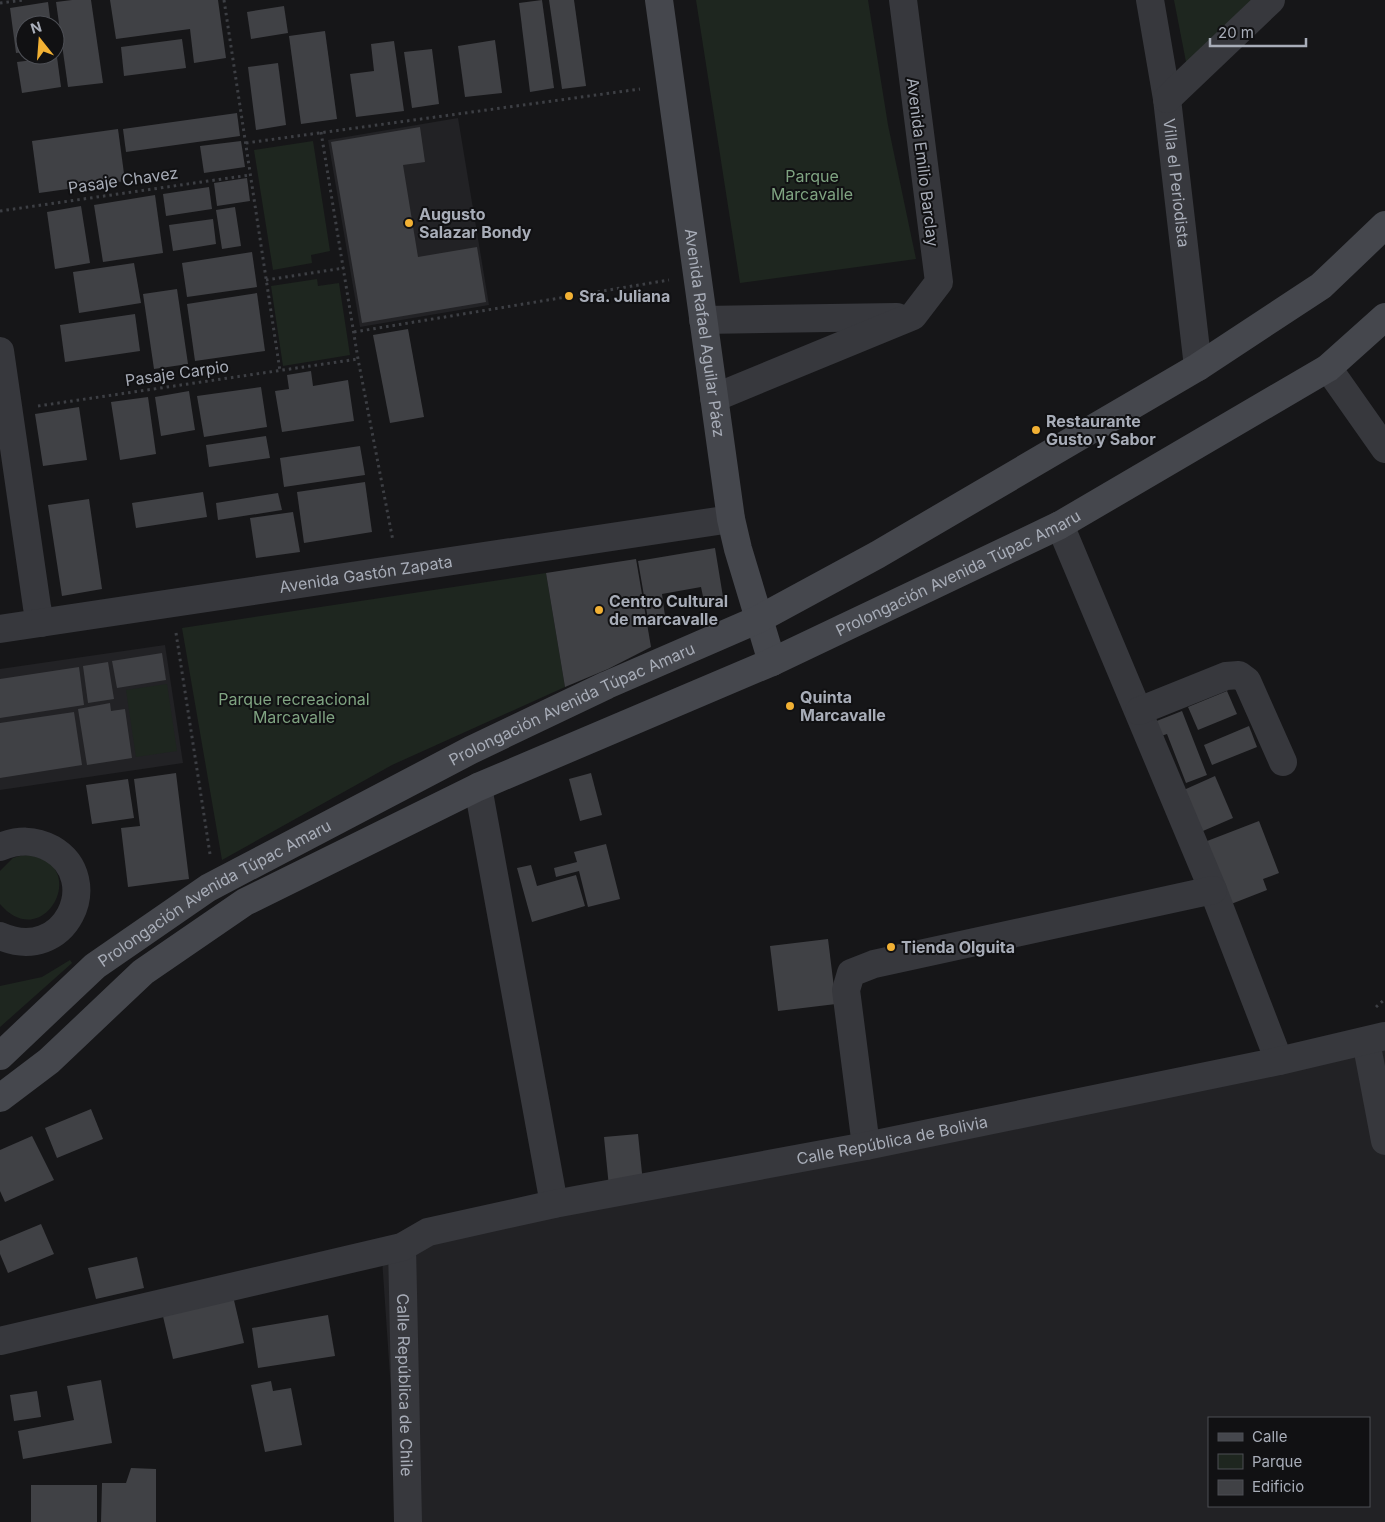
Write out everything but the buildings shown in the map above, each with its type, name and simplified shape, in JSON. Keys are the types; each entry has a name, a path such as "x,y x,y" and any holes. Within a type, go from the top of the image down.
{"main road":[{"name":"Avenida Rafael Aguilar Páez","path":"659,0 732,519 738,549 772,662"},
{"name":"Prolongación Avenida Túpac Amaru","path":"0,1056 95,966 208,888 471,750 607,686 759,619 877,555 1198,368 1321,286 1385,225"},
{"name":"Prolongación Avenida Túpac Amaru","path":"0,1098 49,1061 142,972 245,902 478,787 772,662 1060,525 1328,368 1385,317"}],"street":[{"name":"Avenida Emilio Barclay","path":"903,0 939,282 914,316"},
{"name":"Villa el Periodista","path":"1150,0 1167,99 1198,368"},
{"path":"1167,99 1271,0"},
{"path":"703,320 914,316"},
{"path":"714,398 914,316"},
{"path":"0,351 41,622"},
{"path":"1328,368 1385,449"},
{"name":"Avenida Gastón Zapata","path":"0,629 732,519"},
{"path":"1060,525 1213,890 1279,1061"},
{"path":"1139,711 1226,676 1239,675 1246,681 1283,762"},
{"path":"478,787 554,1204"},
{"path":"0,847 14,842 30,841 58,852 68,864 75,878 76,893 74,908 67,922 57,932 43,940 28,943 13,942 0,936"},
{"path":"866,1146 846,990 851,973 874,964 1213,890"},
{"path":"1376,1038 1385,1141"},
{"name":"Calle República de Bolivia","path":"0,1340 402,1247 428,1232 554,1204 866,1146 1279,1061 1376,1038"},
{"name":"Calle República de Chile","path":"402,1247 408,1522"}],"path":[{"path":"0,3 24,0"},
{"path":"224,0 280,371"},
{"path":"246,143 671,84"},
{"path":"321,132 358,359 399,569"},
{"name":"Pasaje Chavez","path":"0,211 250,175"},
{"path":"266,280 344,268"},
{"path":"354,332 697,276"},
{"name":"Pasaje Carpio","path":"9,410 358,359"},
{"path":"175,625 211,862"}],"shaded area":[{"name":"Augusto Salazar Bondy","path":"458,118 489,305 360,327 328,140"},
{"path":"165,645 183,763 0,790 0,669"},
{"path":"1385,1046 1385,1522 400,1522 381,1244"}],"green space":[{"name":"Parque Marcavalle","path":"696,0 868,0 888,125 916,259 740,283"},
{"path":"1174,0 1253,0 1187,67"},
{"path":"313,141 330,251 311,255 312,263 273,270 254,150"},
{"path":"317,279 318,286 339,283 350,355 283,366 271,286"},
{"name":"Parque recreacional Marcavalle","path":"546,573 565,687 392,765 222,860 182,628"},
{"path":"167,684 177,751 136,757 126,690"},
{"path":"23,855 45,860 56,871 59,886 55,900 46,913 33,919 17,917 0,904 0,871 13,858"},
{"path":"70,960 72,963 0,1027 0,986 42,977"}],"place":[{"name":"Augusto Salazar Bondy","path":"409,223"},
{"name":"Sra. Juliana","path":"569,296"},
{"name":"Restaurante Gusto y Sabor","path":"1036,430"},
{"name":"Centro Cultural de marcavalle","path":"599,610"},
{"name":"Quinta Marcavalle","path":"790,706"},
{"name":"Tienda Olguita","path":"891,947"}]}
